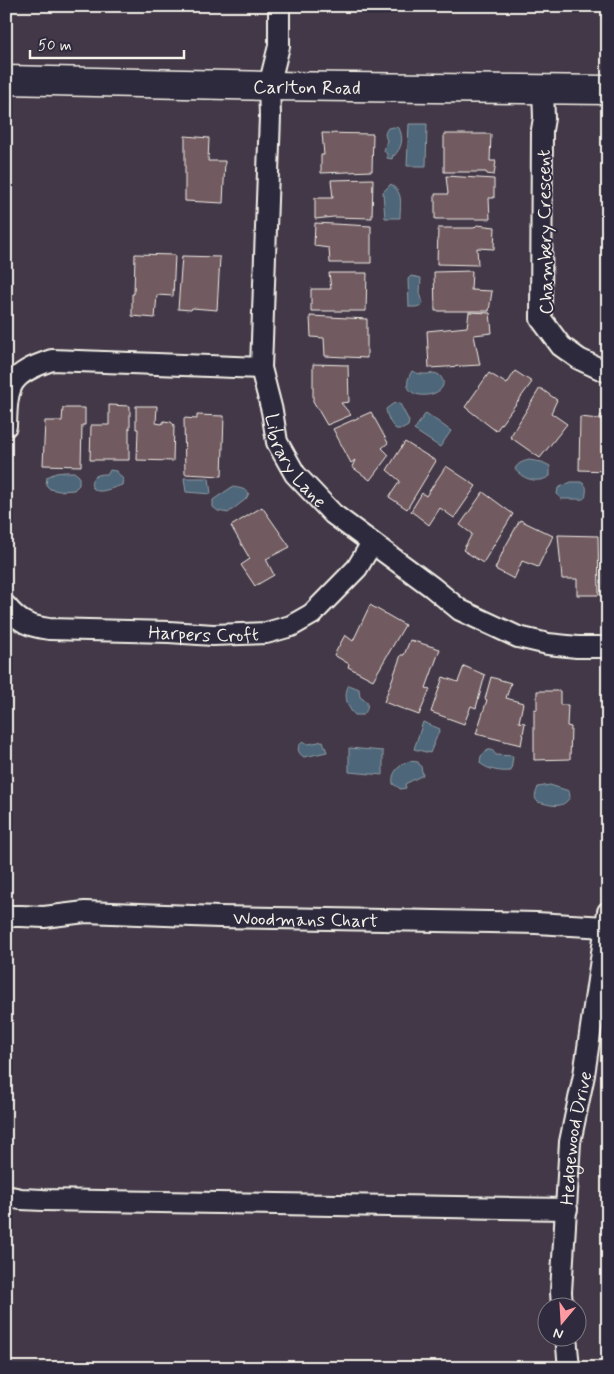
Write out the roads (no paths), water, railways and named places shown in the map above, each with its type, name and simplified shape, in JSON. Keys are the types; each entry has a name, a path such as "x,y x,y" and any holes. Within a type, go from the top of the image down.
{"main road":[{"name":"Carlton Road","path":"6,80 269,86 608,90"}],"street":[{"name":"Library Lane","path":"279,6 279,46 269,86 260,368 272,411 277,442 295,474 333,514 460,610 518,637 548,644 577,647 608,647"},
{"name":"Chambery Crescent","path":"543,89 541,319 561,346 596,368 608,372"},
{"path":"6,426 11,385 22,373 52,360 260,368"},
{"name":"Harpers Croft","path":"6,606 18,618 31,626 49,630 169,632 213,635 266,634 291,626 312,614 357,568 372,543"},
{"name":"Woodmans Chart","path":"6,916 44,917 85,912 536,922 607,920"},
{"name":"Hedgewood Drive","path":"561,1296 570,1142 584,1076 607,920"},
{"path":"6,1196 43,1200 566,1209"},
{"path":"567,1346 569,1368"}],"water":[{"path":"409,124 427,124 426,166 407,166"},
{"path":"388,128 399,128 402,139 399,149 392,159 387,158 387,154 384,151 387,140 385,137 386,132"},
{"path":"391,184 400,195 400,218 385,218 383,192"},
{"path":"411,276 421,278 420,293 423,303 421,306 409,307 408,279"},
{"path":"412,371 420,374 435,373 439,375 443,381 442,387 430,395 414,393 409,389 408,381"},
{"path":"394,403 400,404 409,421 408,426 403,429 396,429 388,417 386,409"},
{"path":"426,413 451,431 440,447 414,430"},
{"path":"529,460 542,462 550,466 550,476 541,480 531,480 518,473 515,469 517,465"},
{"path":"110,470 116,471 123,479 122,485 100,491 95,490 91,482 94,478 99,475 108,474"},
{"path":"65,472 74,472 79,476 79,485 74,490 59,491 50,489 46,485 47,477"},
{"path":"184,478 209,478 211,494 186,492"},
{"path":"571,482 581,482 585,485 586,496 584,498 561,499 557,494 558,488"},
{"path":"232,487 243,489 249,493 246,499 228,513 218,511 213,507 213,500"},
{"path":"349,685 359,689 360,697 367,702 367,709 363,715 355,715 348,705 346,692"},
{"path":"423,722 440,729 430,753 414,749"},
{"path":"323,741 327,752 304,757 299,752 298,747 303,742 309,744"},
{"path":"349,748 383,751 383,775 349,772"},
{"path":"488,750 492,750 496,755 513,756 511,771 494,770 480,763 481,756"},
{"path":"410,761 418,762 423,775 405,784 406,788 400,789 393,784 393,776 399,767"},
{"path":"550,785 569,791 570,797 567,801 556,806 538,802 535,797 538,787"}]}
